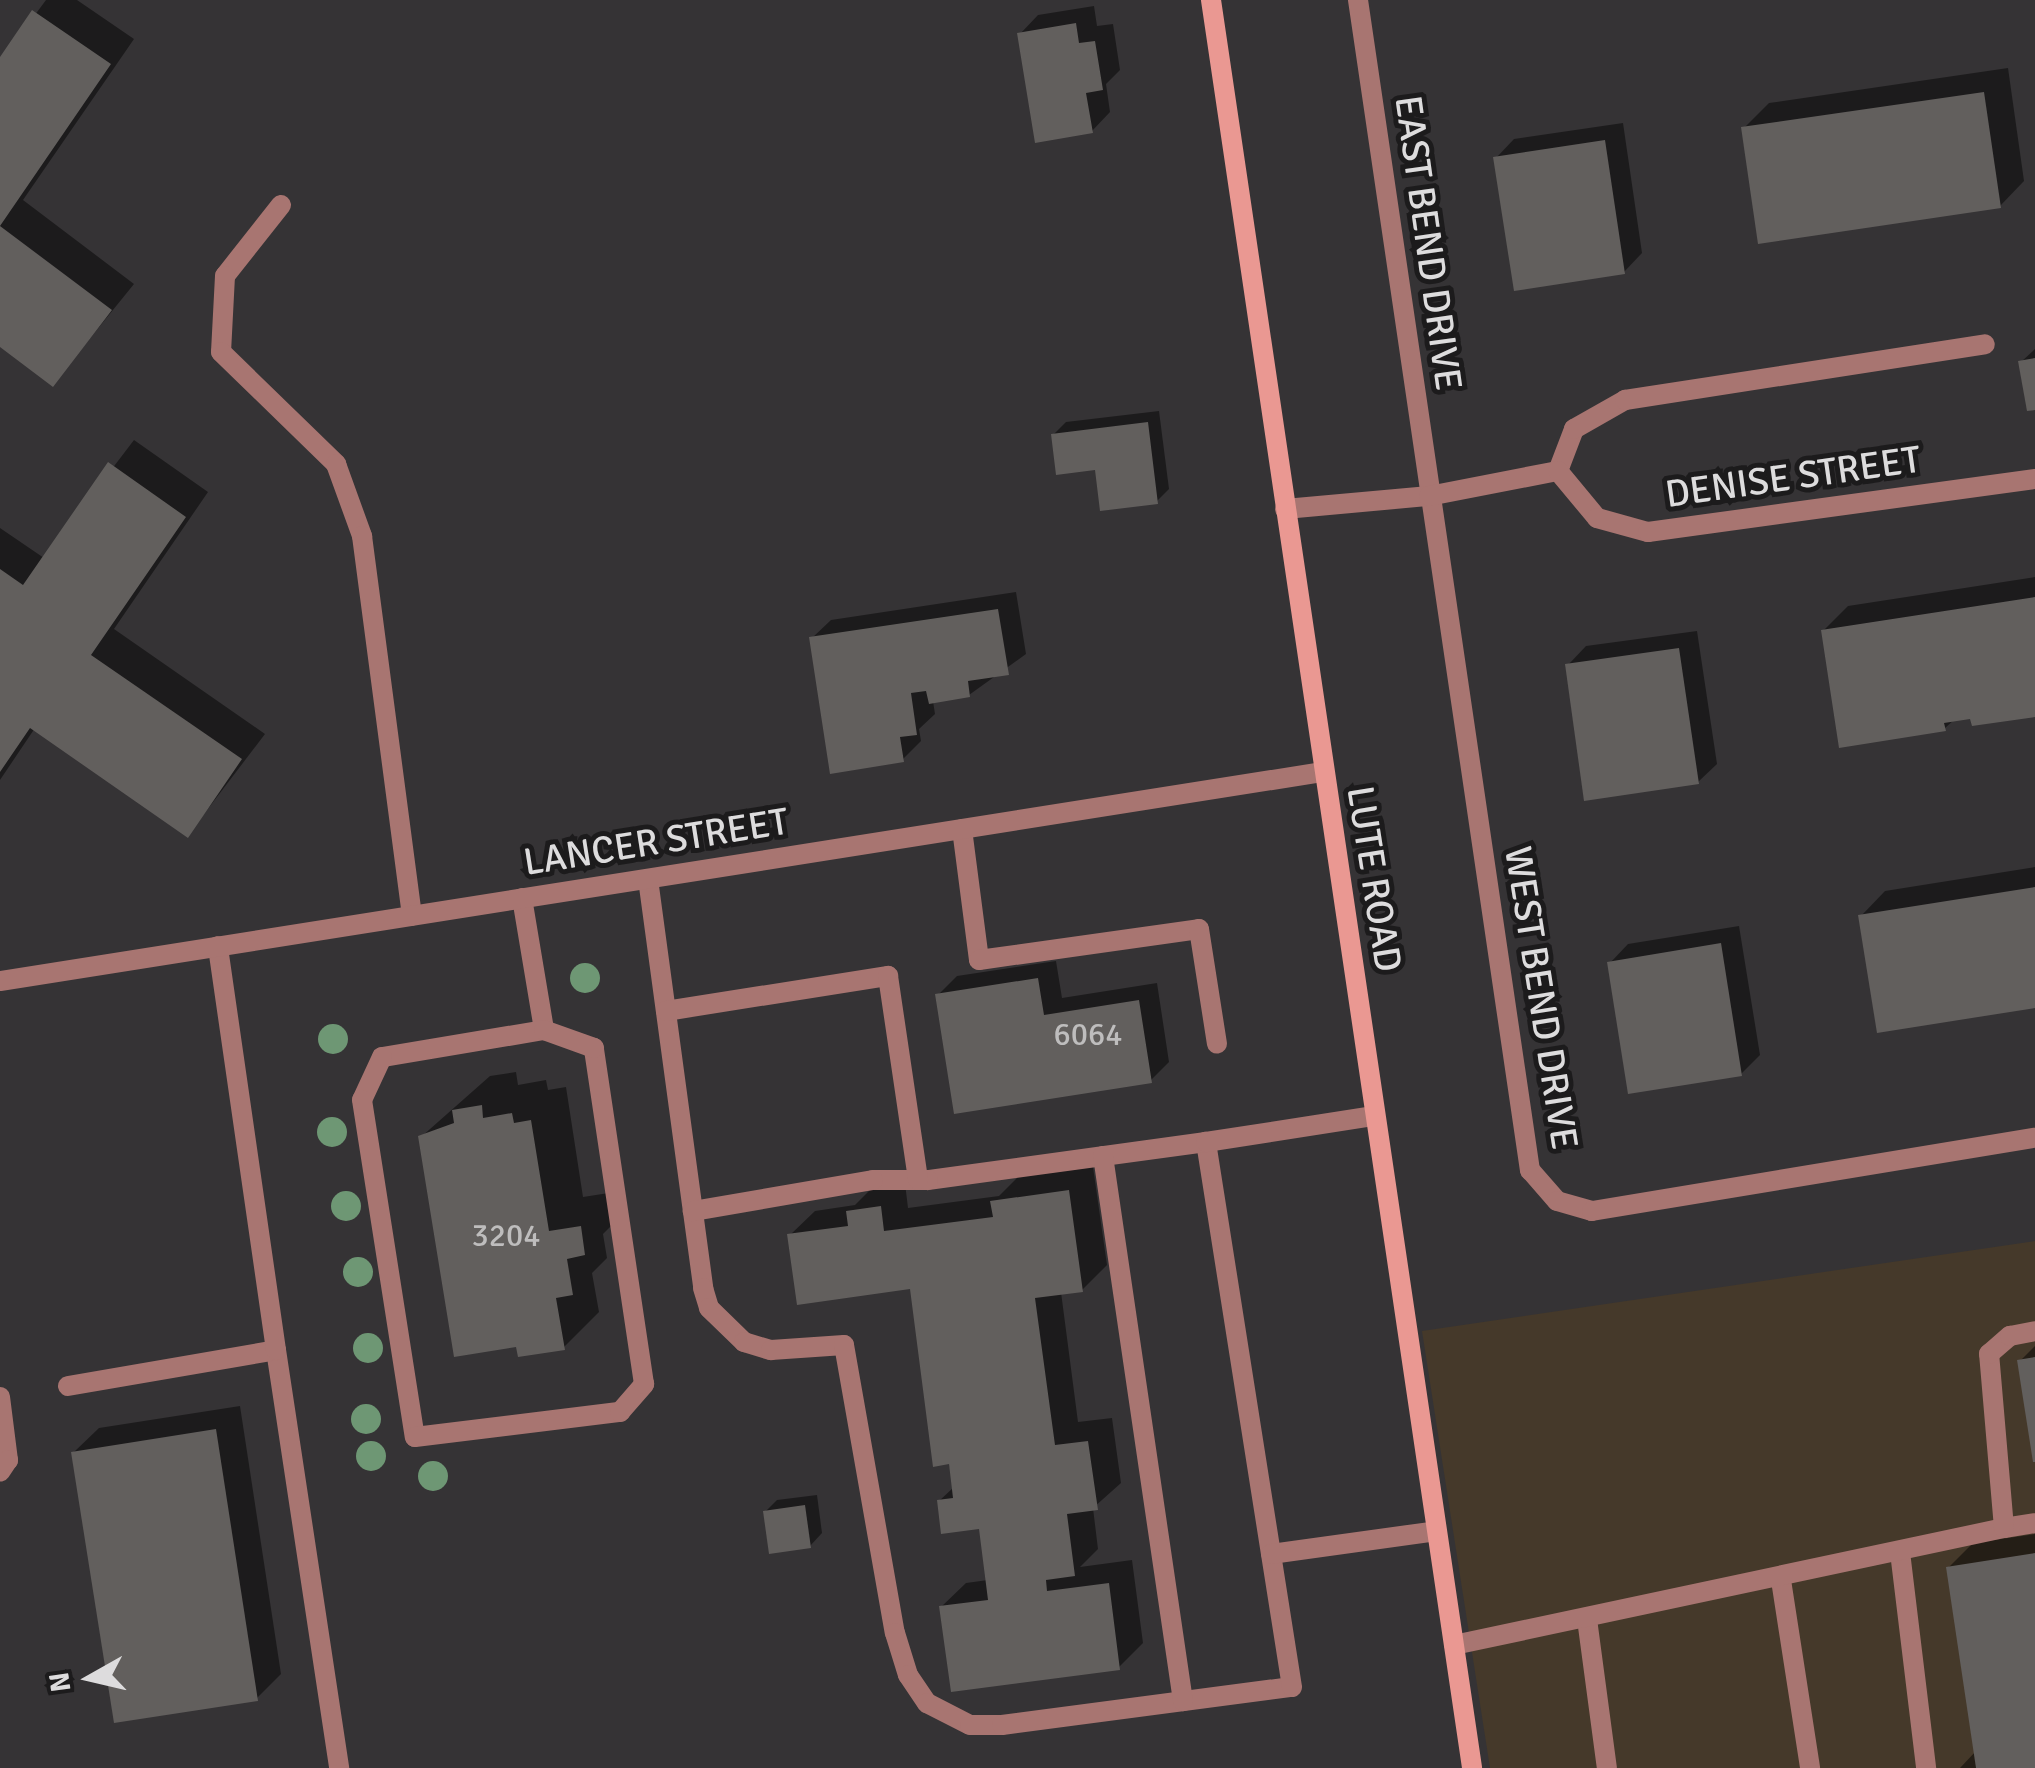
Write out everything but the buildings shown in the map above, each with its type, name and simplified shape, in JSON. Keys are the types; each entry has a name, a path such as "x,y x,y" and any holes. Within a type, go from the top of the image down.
{"street":[{"name":"LUTE ROAD","path":"1211,0 1472,1768"},
{"name":"EAST BEND DRIVE","path":"1358,0 1429,496"},
{"path":"281,205 225,276 221,352 336,464 362,536 412,916"},
{"path":"1285,509 1429,496 1558,472 1574,429 1625,400 1985,344"},
{"name":"DENISE STREET","path":"1558,472 1598,518 1648,532 2035,479"},
{"name":"WEST BEND DRIVE","path":"1429,496 1530,1170 1557,1201 1592,1211 2035,1138"},
{"name":"LANCER STREET","path":"0,981 1322,772"},
{"path":"962,829 979,960 1198,929 1217,1044"},
{"path":"648,879 709,1308 725,1328 771,1350 844,1345 895,1634 908,1675 927,1704 970,1726 1292,1687 1206,1142"},
{"path":"522,898 544,1030"},
{"path":"218,946 338,1768"},
{"path":"666,1011 888,976 918,1180"},
{"path":"544,1030 594,1048 644,1384 620,1412 415,1437 362,1100 382,1057 544,1030"},
{"path":"693,1211 874,1180 918,1180 1374,1116"},
{"path":"1103,1156 1184,1701"},
{"path":"2004,1528 1989,1354 2010,1336 2035,1331"},
{"path":"68,1386 276,1350"},
{"path":"0,1397 8,1460 0,1472"},
{"path":"1454,1645 1781,1580 2035,1523"},
{"path":"1272,1554 1436,1531"},
{"path":"1900,1552 1926,1768"},
{"path":"1781,1580 1810,1768"},
{"path":"1587,1619 1607,1768"}],"shaded area":[{"path":"2035,1241 2035,1768 1490,1768 1422,1331"}]}
